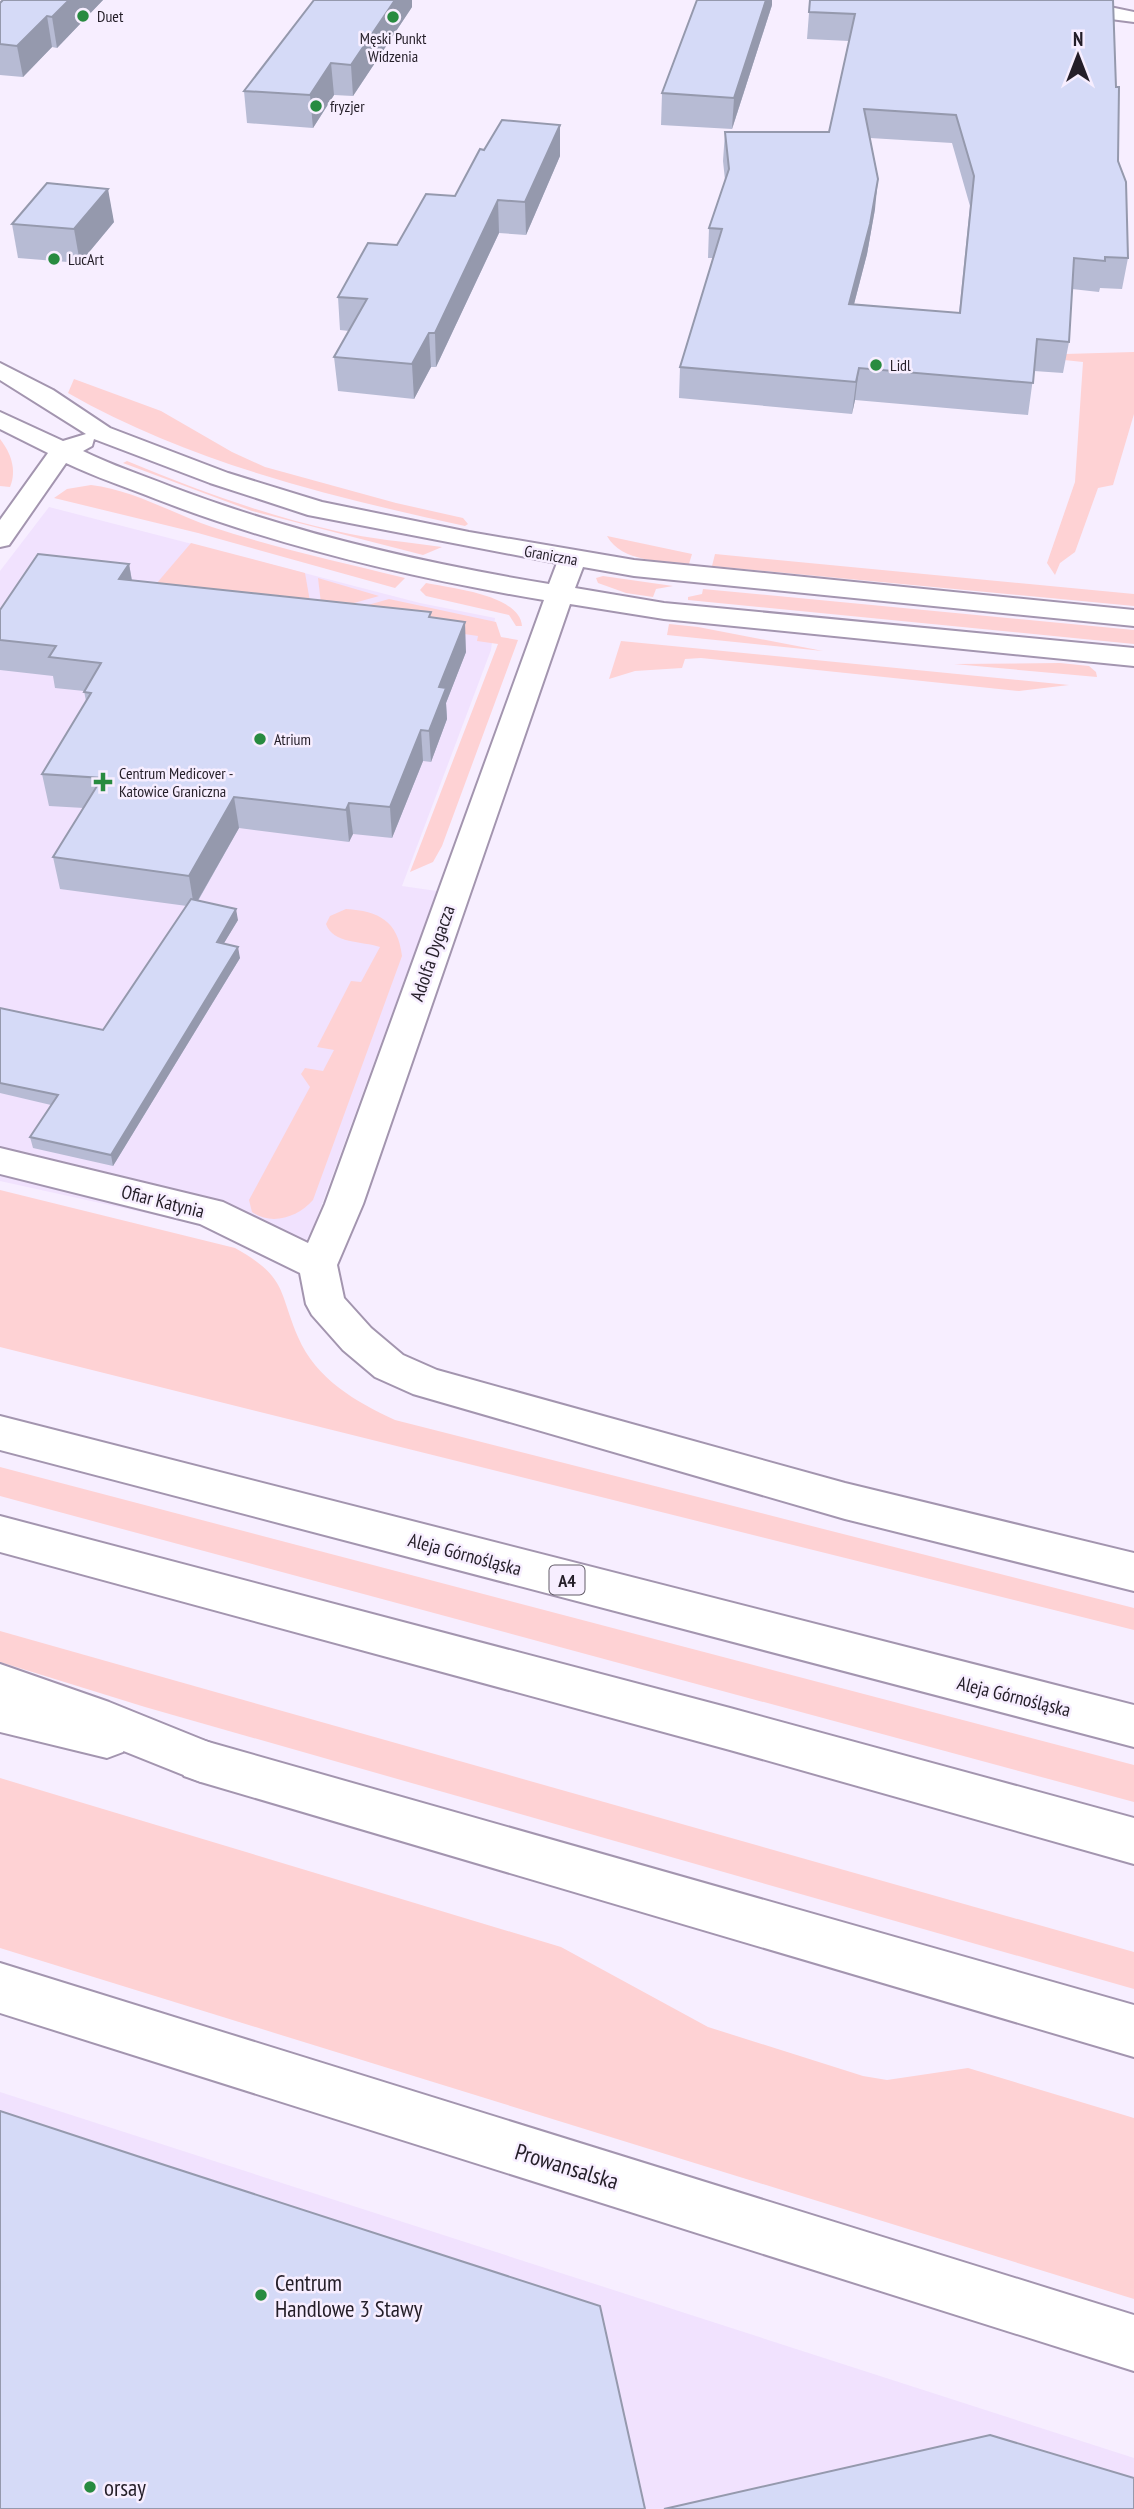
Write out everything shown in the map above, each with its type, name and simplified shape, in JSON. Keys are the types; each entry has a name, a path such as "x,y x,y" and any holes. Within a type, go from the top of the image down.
{"main road":[{"path":"1046,6 1105,10 1134,17"},
{"name":"Graniczna","path":"0,370 102,433 219,478 317,509 572,559 697,576 1134,618"},
{"name":"Graniczna","path":"0,419 61,452 172,497 281,534 426,569 560,596 664,611 1134,657"},
{"path":"0,539 61,452 102,433"},
{"name":"Adolfa Dygacza","path":"318,1265 344,1204 572,559"},
{"name":"Ofiar Katynia","path":"0,1161 210,1212 318,1265"},
{"path":"318,1265 326,1304 357,1339 389,1366 427,1382 845,1501 1134,1572"},
{"name":"Aleja Górnośląska","path":"0,1433 1134,1726"},
{"path":"0,1534 1134,1841"},
{"path":"0,1685 93,1717 201,1761"},
{"path":"0,1711 201,1761 1134,2031"},
{"name":"Prowansalska","path":"0,1989 1134,2343"}],"shaded area":[{"path":"1134,352 1134,414 1113,485 1098,488 1075,552 1060,563 1055,575 1047,563 1075,482 1083,362 1064,360 1065,354"},
{"path":"74,379 161,411 232,452 265,467 396,503 463,518 468,524 465,526 362,502 212,458 115,418 68,393"},
{"path":"0,439 12,462 10,487 0,486"},
{"path":"127,461 178,482 309,525 362,536 442,547 423,555 252,511 123,463"},
{"path":"91,485 137,497 236,535 405,578 395,588 198,533 54,498 67,489"},
{"path":"49,507 420,603 495,618 491,650 402,886 437,891 315,1223 293,1268 214,1228 0,1181 0,571"},
{"path":"607,536 692,554 689,564 644,559 622,551"},
{"path":"191,543 305,573 312,613 139,604"},
{"path":"715,554 1134,594 1134,606 712,566"},
{"path":"603,576 673,586 656,589 653,597 626,593 598,583 596,578"},
{"path":"318,578 379,596 322,612"},
{"path":"426,583 497,600 518,615 522,626 516,626 509,615 426,596 420,590"},
{"path":"703,589 1134,630 1134,644 688,600 688,597 702,594"},
{"path":"389,599 496,622 501,637 518,640 442,846 433,862 410,872 498,644 477,641 478,636 333,615"},
{"path":"669,624 698,627 823,651 667,635"},
{"path":"621,641 1069,685 1019,691 701,658 685,659 682,668 635,671 609,679"},
{"path":"1060,663 1089,666 1096,672 1097,677 954,664"},
{"path":"346,909 368,912 385,920 396,934 402,956 313,1200 300,1211 284,1218 260,1216 252,1212 249,1200 310,1087 301,1074 305,1068 323,1071 334,1050 317,1047 351,981 361,982 380,947 349,941 330,930 326,924 330,916"},
{"path":"0,1190 235,1248 252,1258 273,1277 298,1337 315,1365 326,1377 352,1397 395,1420 1134,1608 1134,1630 0,1347"},
{"path":"0,1467 1134,1765 1134,1802 0,1496"},
{"path":"0,1631 1134,1952 1134,1989 145,1707 0,1662"},
{"path":"0,1778 561,1947 708,2027 863,2076 887,2080 968,2068 1134,2118 1134,2299 0,1948"},
{"name":"Centrum Handlowe 3 Stawy","path":"0,2092 1134,2458 1134,2509 0,2509"}],"building":[{"path":"3,0 69,0 52,17 47,16 17,46 0,44 0,3"},
{"path":"314,0 395,0 351,65 331,63 310,95 244,91"},
{"path":"697,0 766,0 734,98 662,93"},
{"path":"810,0 1113,0 1116,87 1119,87 1118,161 1126,182 1128,258 1105,257 1105,261 1074,258 1069,342 1037,339 1033,383 859,368 856,382 680,367 722,229 709,228 729,169 725,132 829,132 855,14 809,12","holes":["864,109 956,115 974,176 960,313 849,304 870,224 878,179"]},
{"path":"502,120 560,125 525,202 498,200 435,333 429,333 412,364 334,357 367,299 338,297 368,243 397,245 426,194 455,196 480,149 484,150"},
{"path":"47,183 108,189 74,229 12,224"},
{"path":"38,554 129,564 119,579 431,612 429,617 465,622 439,687 446,688 429,731 421,730 390,807 349,803 346,810 234,797 189,876 53,857 102,778 42,774 91,693 84,692 101,663 49,657 56,646 0,640 0,610"},
{"path":"191,899 236,909 217,942 238,947 111,1155 30,1137 58,1095 0,1083 0,1008 103,1030"},
{"name":"Centrum Handlowe 3 Stawy","path":"0,2111 600,2306 645,2509 0,2509"},
{"path":"990,2435 1134,2478 1134,2509 664,2509"}],"place":[{"name":"Duet","path":"83,16"},
{"name":"Męski Punkt Widzenia","path":"393,17"},
{"name":"fryzjer","path":"316,106"},
{"name":"LucArt","path":"54,259"},
{"name":"Lidl","path":"876,365"},
{"name":"Atrium","path":"260,739"},
{"name":"Centrum Medicover - Katowice Graniczna","path":"103,782"},
{"name":"Centrum Handlowe 3 Stawy","path":"261,2295"},
{"name":"orsay","path":"90,2487"}]}
